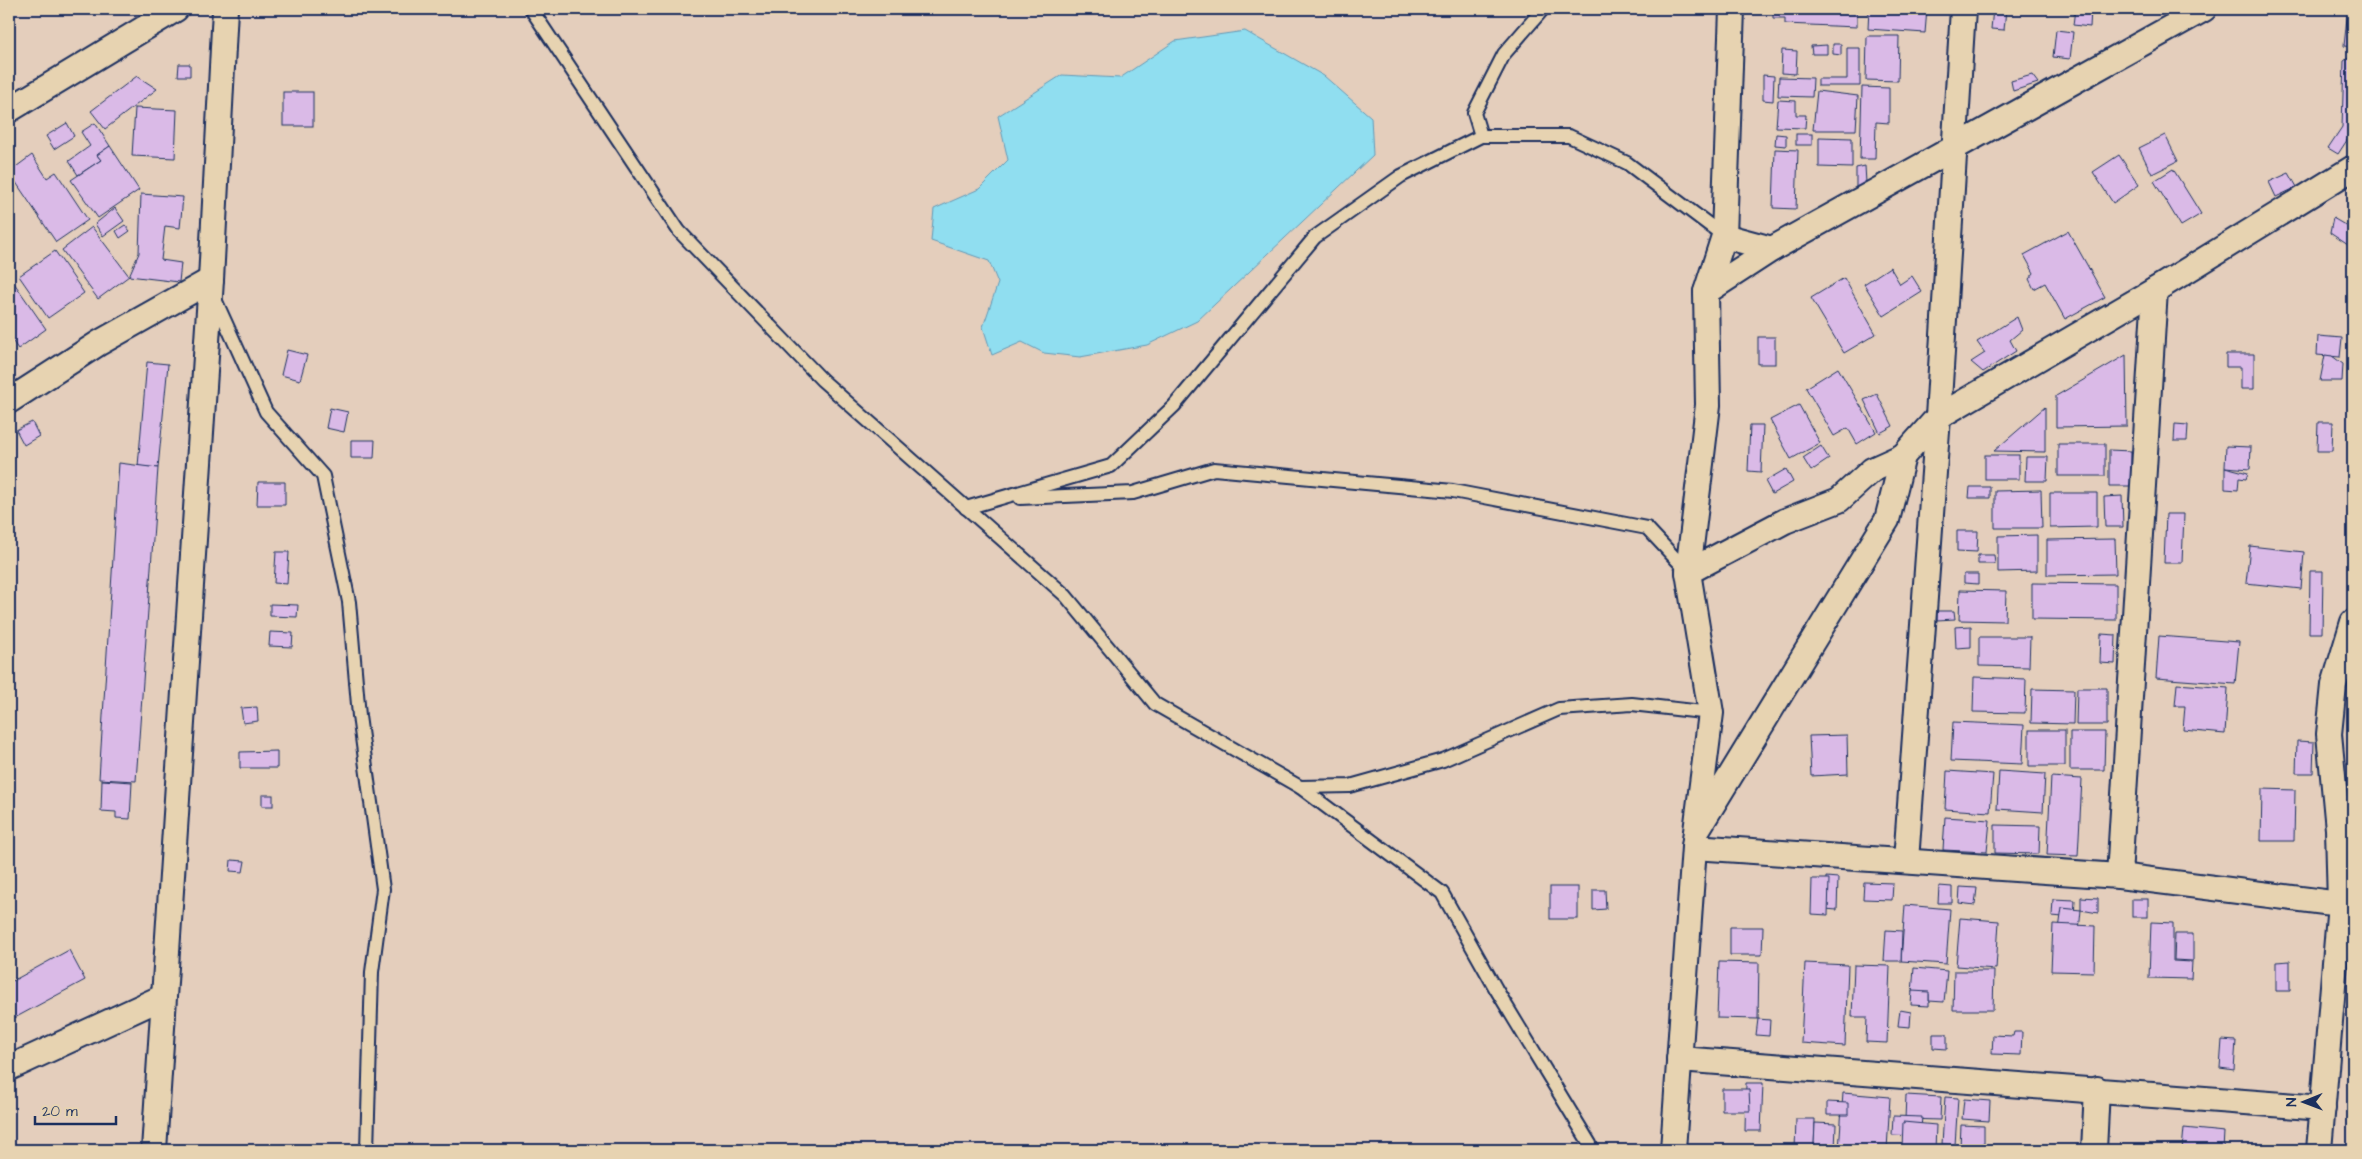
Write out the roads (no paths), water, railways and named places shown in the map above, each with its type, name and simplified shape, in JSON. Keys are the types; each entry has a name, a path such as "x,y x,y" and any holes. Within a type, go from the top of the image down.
{"street":[{"path":"9,110 176,9"},
{"path":"154,1150 211,285 225,9"},
{"path":"1673,1150 1695,840 1711,713 1688,572 1708,405 1706,292 1724,236 1732,9"},
{"path":"1906,861 1938,417 1963,9"},
{"path":"1706,292 1772,249 1955,149 2169,18 2204,9"},
{"path":"1688,572 1785,521 1839,500 1872,470 1903,456 1938,417 2155,290 2353,168"},
{"path":"1724,236 1772,249"},
{"path":"9,401 99,343 211,285"},
{"path":"2119,876 2155,290"},
{"path":"1695,840 1887,520 1903,456"},
{"path":"2319,1150 2340,904 2338,830 2329,734 2334,685 2353,622"},
{"path":"1695,840 1906,861 2119,876 2340,904"},
{"path":"9,1068 164,997"},
{"path":"1679,1059 2323,1108"},
{"path":"2094,1150 2097,1090"}],"lane":[{"path":"531,9 679,231 822,380 1066,596 1155,704 1300,788 1442,893 1592,1150"},
{"path":"1481,136 1474,113 1504,54 1543,9"},
{"path":"966,508 1111,466 1174,406 1315,237 1401,176 1481,136 1568,136 1628,163 1724,236"},
{"path":"211,285 266,412 323,476 349,602 359,716 383,889 372,972 367,1150"},
{"path":"999,498 1133,493 1214,469 1453,491 1647,528 1688,572"},
{"path":"1300,788 1350,786 1443,760 1559,709 1632,704 1711,713"}],"water":[{"path":"1245,31 1324,76 1371,117 1373,155 1197,321 1147,345 1080,357 1044,353 1022,342 992,355 983,327 998,283 989,261 931,241 934,209 979,189 1008,160 998,116 1062,75 1120,78 1175,41"}]}
